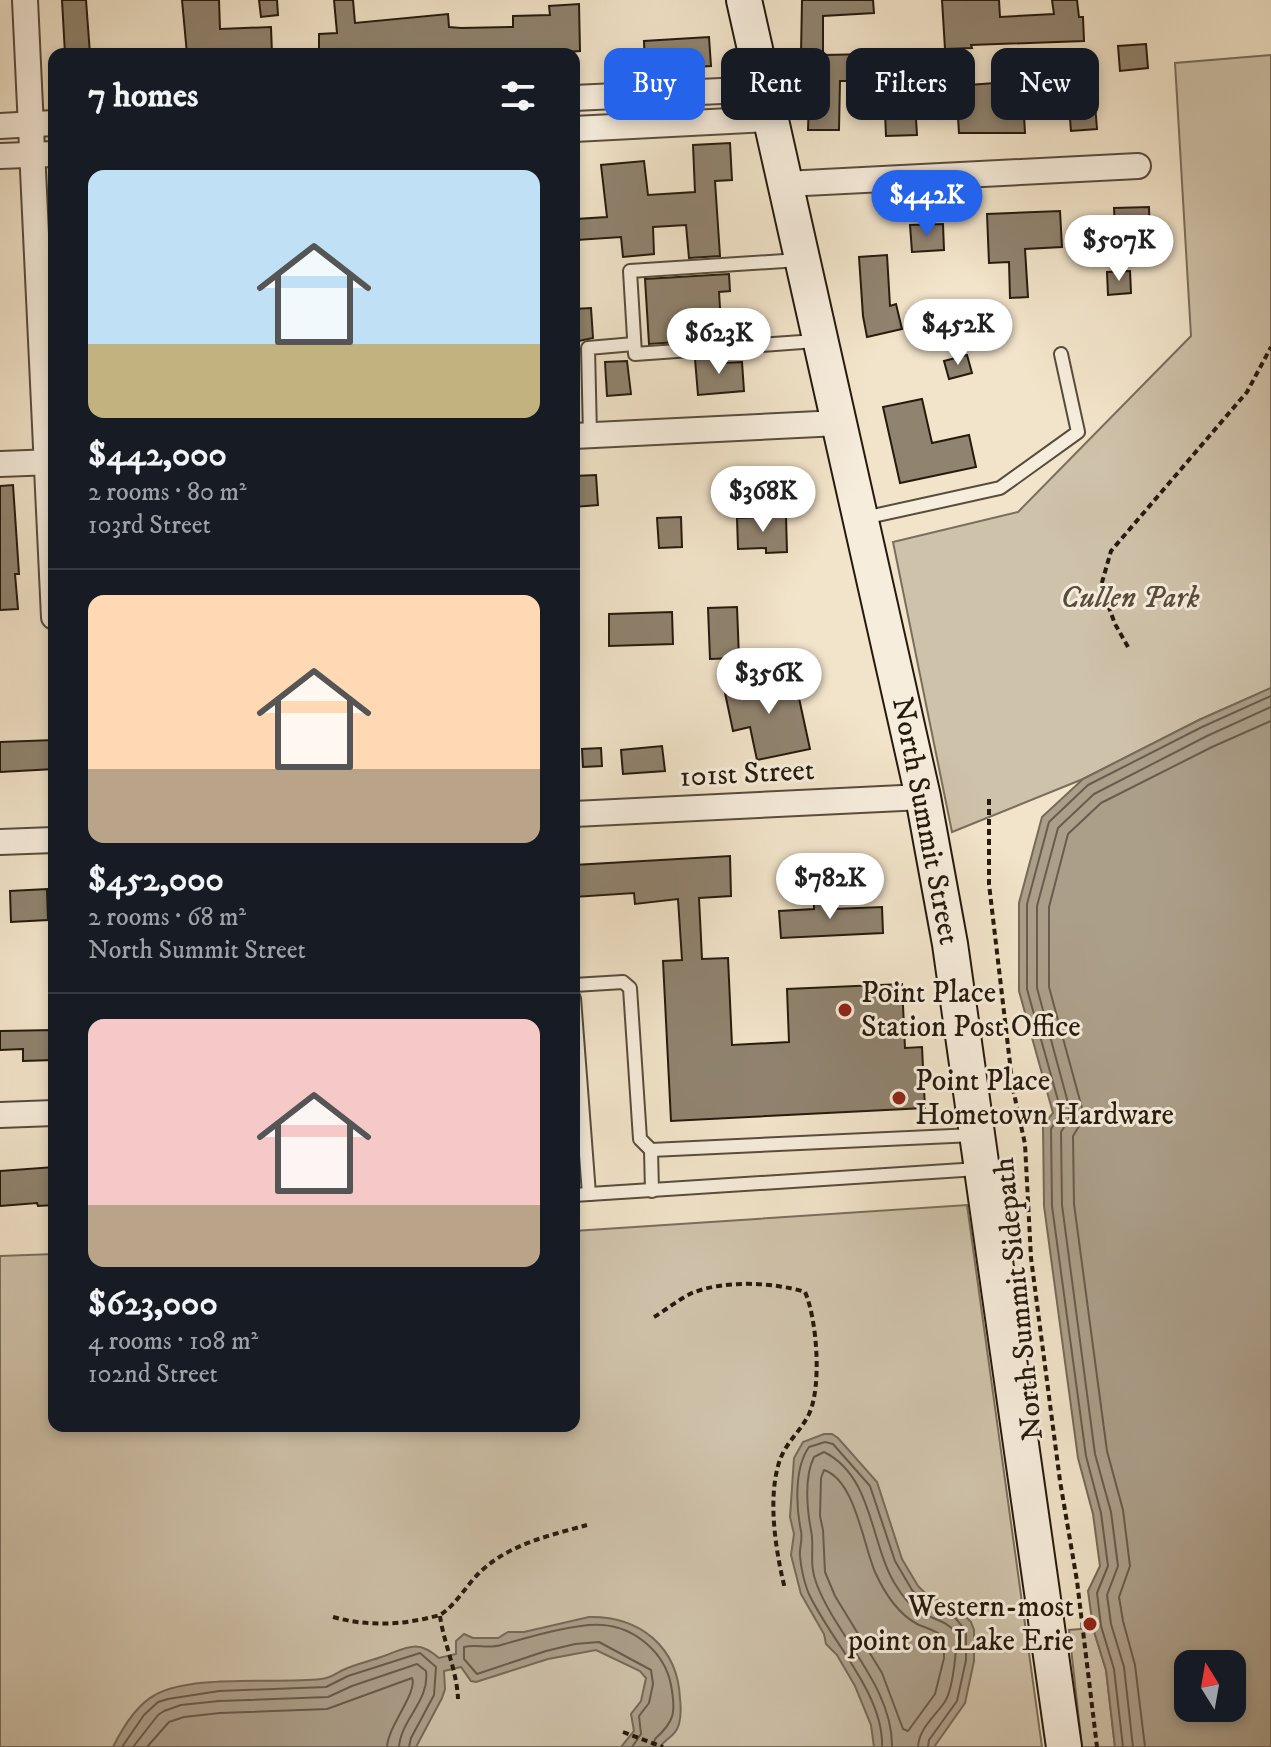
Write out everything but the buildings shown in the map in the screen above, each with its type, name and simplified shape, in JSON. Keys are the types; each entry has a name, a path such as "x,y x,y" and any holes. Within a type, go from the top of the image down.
{"main road":[{"name":"North Summit Street","path":"744,0 755,48"},
{"name":"North Summit Street","path":"771,120 923,797 950,944 1064,1747"}],"street":[{"path":"25,0 42,124 48,374"},
{"path":"580,98 721,103"},
{"path":"580,128 721,110"},
{"path":"0,126 42,124"},
{"path":"0,156 43,154"},
{"path":"785,184 1138,166"},
{"path":"582,436 839,423"},
{"path":"0,464 48,462"},
{"name":"101st Street","path":"580,814 923,797"},
{"path":"0,842 48,840"},
{"path":"0,1115 48,1113"}],"lane":[{"path":"802,260 630,271 635,354 819,340"},
{"path":"582,436 588,348 634,344"},
{"path":"861,518 1000,488 1078,432 1061,354"},
{"path":"580,985 623,982 630,988 640,1139 651,1150 652,1191"},
{"path":"580,1076 589,1194"},
{"path":"651,1150 977,1135"},
{"path":"580,1195 982,1169"}],"path":[{"path":"1128,647 1115,624 1101,586 1111,551 1247,392 1271,347"},
{"name":"North Summit Sidepath","path":"989,799 989,884 1012,1078 1028,1171 1031,1258 1060,1481 1076,1569 1097,1747"},
{"path":"654,1317 693,1293 738,1284 784,1285 805,1292 811,1305 816,1341 814,1395 809,1415 786,1444 777,1468 775,1551 785,1589"},
{"path":"333,1617 378,1624 440,1615 480,1572 509,1551 535,1539 587,1525"},
{"path":"440,1615 458,1699"},
{"path":"623,1732 662,1746"}],"green space":[{"name":"Cullen Park","path":"1271,55 1271,688 1199,720 1083,779 952,832 893,542 1018,512 1191,336 1175,63"},
{"path":"967,1205 1042,1747 0,1747 0,1256 48,1254 48,1432 580,1432 580,1231"},
{"path":"1093,1628 1106,1670 1115,1747 1082,1747 1069,1630"}],"water":[{"path":"1271,688 1271,1747 1115,1747 1106,1670 1093,1628 1088,1591 1100,1566 1093,1514 1078,1458 1044,1206 1043,1125 1053,1113 1019,991 1019,903 1042,817 1083,779 1199,720"},
{"path":"824,1434 838,1438 877,1482 902,1559 918,1586 927,1595 957,1608 971,1622 974,1630 974,1661 965,1703 934,1747 874,1747 871,1725 855,1686 837,1655 826,1644 824,1634 801,1594 791,1555 794,1458 803,1442"},
{"path":"589,1617 624,1622 640,1629 664,1650 672,1664 678,1681 680,1718 676,1731 660,1747 621,1747 634,1731 631,1714 641,1701 646,1678 640,1671 596,1650 548,1659 476,1682 471,1681 461,1667 444,1671 442,1698 416,1747 113,1747 136,1711 155,1695 171,1688 212,1682 324,1679 413,1646 425,1648 439,1658 456,1654 456,1641 464,1634 473,1638 498,1638 508,1632 524,1632"}],"place":[{"name":"Point Place Station Post Office","path":"845,1010"},
{"name":"Point Place Hometown Hardware","path":"899,1098"},
{"name":"Western-most point on Lake Erie","path":"1090,1624"}]}
